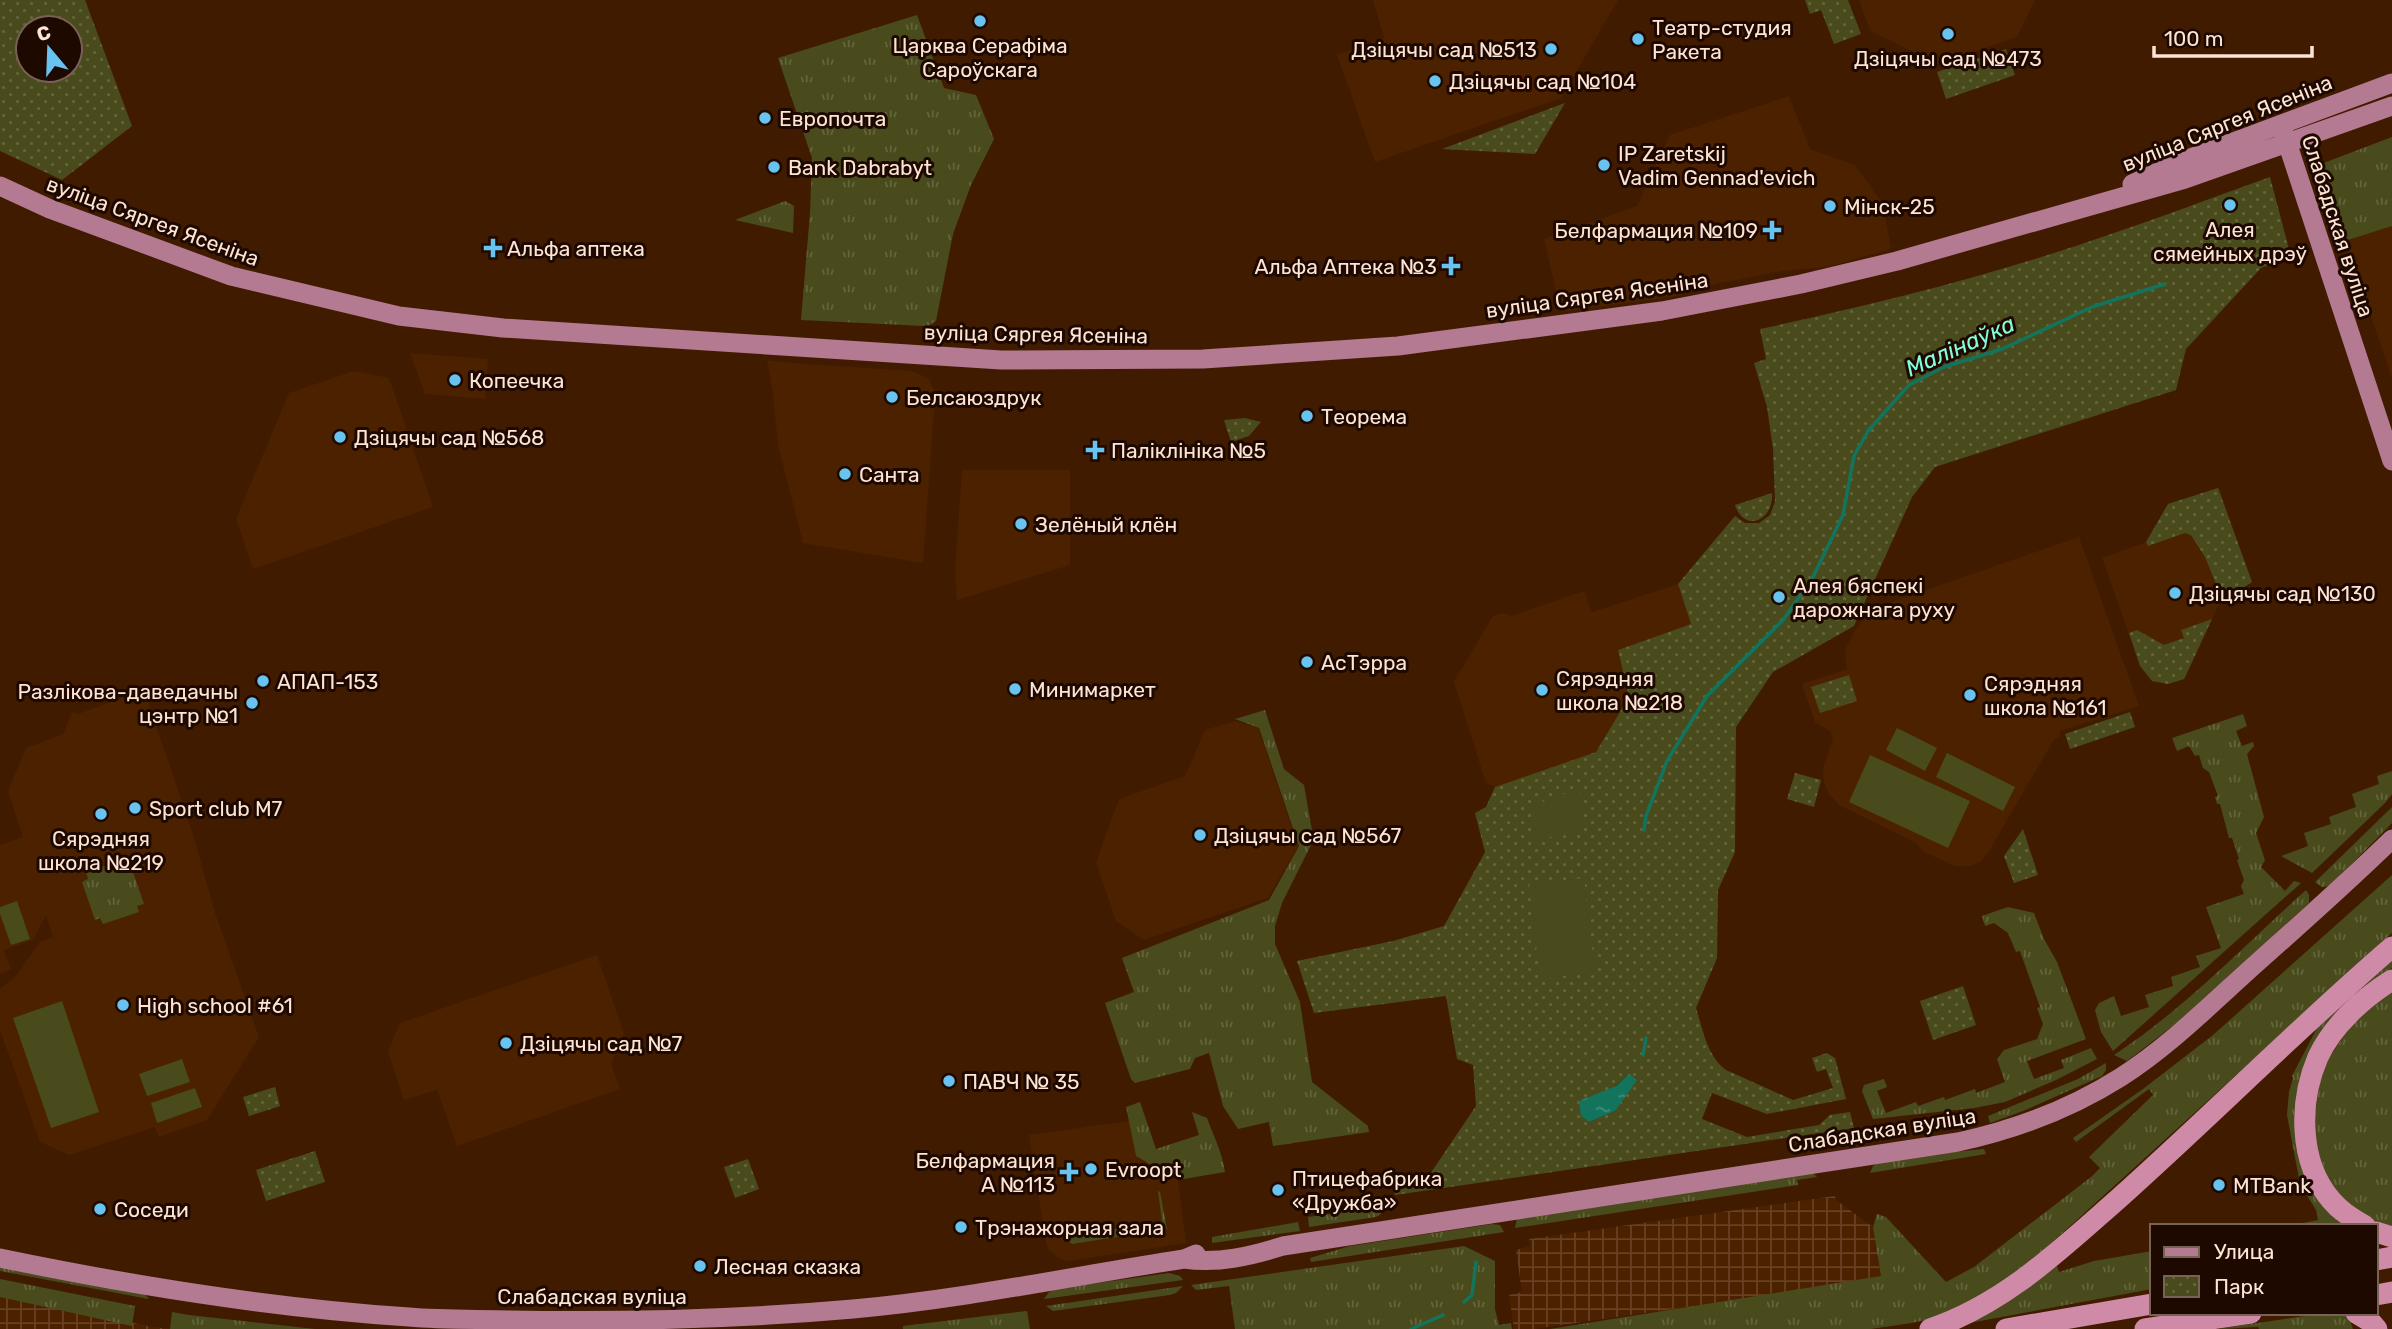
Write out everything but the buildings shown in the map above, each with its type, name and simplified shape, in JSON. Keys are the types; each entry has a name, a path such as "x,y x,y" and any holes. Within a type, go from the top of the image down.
{"highway":[{"path":"1930,1329 1957,1320 2027,1278 2151,1170 2305,1024 2392,947"},
{"path":"2361,1224 2329,1198 2319,1181 2306,1143 2306,1097 2319,1055 2331,1036 2359,1004 2392,980"},
{"path":"2006,1329 2150,1304"},
{"path":"2145,1329 2238,1315"},
{"path":"2359,1315 2377,1329"}],"main road":[{"name":"вуліца Сяргея Ясеніна","path":"2080,209 2180,162 2392,83"},
{"name":"вуліца Сяргея Ясеніна","path":"0,186 50,209 231,276 399,316 503,328 1001,360 1203,359 1347,351 1634,315 1836,276 2185,179 2392,106"},
{"name":"Слабадская вуліца","path":"2280,124 2392,461"},
{"name":"Слабадская вуліца","path":"0,1258 156,1288 300,1307 413,1318 574,1321 738,1317 854,1309 990,1292 1184,1258 1206,1249 1255,1242 1283,1246 1950,1143 1986,1136 2022,1124 2087,1096 2121,1077 2153,1054 2392,839"}],"shaded area":[{"name":"Дзіцячы сад №104","path":"1373,0 1618,0 1561,98 1375,162 1337,55 1384,38"},
{"name":"Дзіцячы сад №473","path":"1859,0 2035,0 2017,37 1939,64 1870,31"},
{"path":"1789,96 1810,149 1855,165 1883,204 1891,249 1826,267 1783,271 1715,284 1676,296 1561,312 1544,239 1637,206 1670,135"},
{"path":"2392,226 2392,378 2345,241"},
{"path":"410,353 488,359 485,399 425,394"},
{"path":"767,360 912,371 928,378 935,398 923,563 803,543 778,445"},
{"name":"Дзіцячы сад №568","path":"354,371 389,378 433,507 253,569 236,519 289,393"},
{"path":"962,470 1070,470 1070,565 957,600 955,571"},
{"name":"Дзіцячы сад №130","path":"2219,488 2252,582 2219,604 2185,679 2168,684 2151,680 2140,665 2102,558 2146,542 2168,504"},
{"name":"Сярэдняя школа №161","path":"2079,537 2139,706 2060,731 2060,736 2053,741 1988,853 1980,862 1970,866 1955,866 1924,852 1916,843 1839,805 1829,794 1824,782 1823,767 1833,740 1830,731 1815,722 1802,684 1847,669 1845,650 1855,630 1874,608"},
{"name":"Сярэдняя школа №218","path":"1678,584 1691,624 1618,650 1630,697 1596,752 1495,787 1486,783 1454,682 1493,616 1503,613 1511,616 1584,591 1592,612"},
{"name":"High school #61","path":"144,690 195,840 214,910 259,1037 207,1120 159,1137 155,1127 69,1155 40,1142 0,1030 0,989 16,976 40,942 53,937 46,915 33,940 4,950 11,969 0,974 0,845 23,837 8,791 26,748 63,734 72,712 78,714"},
{"name":"Дзіцячы сад №567","path":"1235,721 1258,728 1298,846 1268,898 1144,940 1116,921 1096,862 1119,799 1185,776 1205,730"},
{"name":"Дзіцячы сад №7","path":"597,955 624,1034 611,1064 620,1089 457,1146 437,1090 404,1100 388,1051 400,1023"},
{"path":"1129,1121 1136,1156 1178,1180 1186,1243 1069,1261 1060,1259 1049,1250 1046,1243 1029,1135"},
{"path":"1835,1196 1836,1200 1873,1227 1881,1276 1735,1300 1534,1329 1514,1329 1509,1295 1522,1292 1516,1250 1530,1246 1529,1239"},
{"path":"0,1293 152,1327 173,1329 0,1329"}],"green space":[{"path":"0,0 85,0 132,126 62,180 0,151"},
{"path":"1805,0 1848,0 1861,34 1834,44 1821,10 1810,14"},
{"path":"917,15 944,88 976,95 994,139 971,185 953,234 936,321 924,326 801,320 812,158 778,58"},
{"path":"2006,49 2015,75 1946,99 1937,72"},
{"path":"1565,103 1535,154 1442,149"},
{"path":"2392,137 2392,226 2345,241 2319,167"},
{"path":"2270,177 2291,257 2261,268 2186,349 2176,390 1935,467 1912,497 1854,626 1773,672 1736,727 1735,852 1718,890 1717,958 1696,1008 1701,1025 1714,1058 1726,1070 1793,1100 1833,1088 1826,1069 1817,1072 1812,1058 1827,1053 1835,1058 1846,1099 1767,1114 1712,1093 1702,1119 1747,1137 1819,1125 1830,1115 1850,1112 1854,1128 1395,1195 1392,1184 1428,1177 1476,1106 1473,1065 1457,1059 1446,996 1314,1013 1297,961 1393,941 1444,926 1485,852 1475,813 1486,807 1495,787 1596,752 1629,697 1618,650 1691,624 1678,584 1735,516 1745,523 1759,523 1770,515 1775,502 1773,449 1767,407 1754,363 1766,359 1760,329 1907,295 2018,264","holes":["1629,1074 1615,1111 1589,1122 1581,1116"]},
{"path":"785,201 794,206 793,233 735,220"},
{"path":"1245,418 1261,422 1249,436 1231,442 1224,420"},
{"path":"2218,488 2252,582 2223,601 2205,557 2191,535 2185,533 2148,546 2146,542 2168,504"},
{"path":"1772,493 1768,510 1758,520 1745,519 1735,505"},
{"path":"2212,619 2184,679 2168,684 2152,681 2140,666 2129,633 2137,630 2164,645 2184,638 2181,630"},
{"path":"1849,675 1857,701 1820,713 1811,687"},
{"path":"1265,710 1284,769 1304,785 1313,836 1282,903 1275,926 1275,944 1300,1002 1312,1082 1368,1126 1369,1132 1273,1146 1269,1122 1238,1129 1223,1106 1209,1053 1195,1058 1190,1069 1135,1083 1131,1079 1105,1003 1134,992 1122,958 1269,900 1299,846 1259,728 1235,719"},
{"path":"2130,712 2135,727 2070,749 2065,734"},
{"path":"2243,714 2247,726 2236,731 2242,746 2253,742 2254,746 2247,754 2264,817 2256,833 2265,860 2261,867 2285,891 2294,881 2301,883 2113,1051 2101,1032 2095,1010 2099,1003 2114,996 2121,1016 2149,1007 2145,995 2173,986 2171,977 2200,967 2196,956 2221,948 2206,907 2244,894 2241,886 2244,880 2237,860 2239,859 2232,838 2229,838 2220,804 2217,804 2215,797 2218,796 2209,772 2203,768 2199,755 2195,756 2189,746 2177,751 2172,738"},
{"path":"1897,728 1937,748 1925,771 1886,750"},
{"path":"1947,753 2015,787 2003,811 1936,777"},
{"path":"1870,755 1970,801 1948,848 1849,802"},
{"path":"2392,771 2392,794 2385,803 2312,873 2281,856 2308,846 2304,833 2331,824 2329,817 2356,807 2352,794 2379,784 2377,776"},
{"path":"1795,773 1821,780 1814,807 1787,799"},
{"path":"1579,789 1584,833 1534,839 1530,806"},
{"path":"2392,807 2392,823 2330,886 2322,887 2315,882"},
{"path":"2023,829 2038,875 2014,883 2004,856"},
{"path":"123,860 126,867 131,866 144,904 137,906 139,912 103,924 100,918 95,920 82,882 88,879 86,872"},
{"path":"2392,875 2392,933 2024,1268 1977,1299 1929,1319 1871,1329 1550,1329 1881,1276 1873,1227 1877,1214 1886,1217 1946,1282 1974,1267 2091,1177 2100,1168 2089,1157 2153,1095 2149,1089 2076,1142 2073,1138 2213,1035"},
{"path":"1584,878 1595,972 1540,979 1529,885"},
{"path":"2306,890 2309,903 2179,1021 2127,1061 2114,1055 2165,1018"},
{"path":"17,901 30,939 11,945 0,907"},
{"path":"2008,907 2034,913 2057,962 2086,1039 2027,1061 2034,1079 2064,1068 2061,1060 2091,1048 2097,1059 2005,1102 1873,1119 1862,1091 1864,1085 1884,1079 1887,1087 1877,1091 1886,1113 1916,1102 1918,1106 1975,1089 1976,1093 2005,1082 1997,1059 2004,1050 2037,1039 2043,1024 2037,1008 2040,1007 2020,951 2016,952 2008,933 1994,923 1985,926 1982,916"},
{"path":"2392,958 2392,968 2373,981 2332,1027 2300,1127 2353,1224 2298,1224 2318,1220 2316,1210 2300,1184 2287,1115 2289,1092 2292,1076 2317,1028"},
{"path":"1963,986 1976,1025 1933,1040 1920,1001"},
{"path":"2392,989 2392,1230 2370,1223 2329,1186 2312,1132 2322,1068 2352,1024"},
{"path":"62,1001 99,1112 51,1128 13,1018"},
{"path":"182,1059 190,1082 147,1096 139,1074"},
{"path":"2106,1063 2102,1076 1990,1123 1988,1116 2078,1079"},
{"path":"275,1087 280,1106 249,1116 243,1097"},
{"path":"195,1088 202,1107 157,1123 151,1103"},
{"path":"1140,1102 1156,1149 1199,1135 1192,1112 1207,1118 1225,1172 1178,1180 1136,1156 1126,1107"},
{"path":"1984,1149 1986,1154 1870,1173 1873,1166 1884,1159"},
{"path":"315,1151 325,1182 266,1201 256,1170"},
{"path":"748,1159 759,1189 735,1198 724,1167"},
{"path":"1812,1172 1817,1177 1797,1180 1798,1185 1515,1228 1517,1218"},
{"path":"1158,1191 1167,1229 1072,1244 1063,1236 1061,1228 1065,1227 1068,1237 1162,1221"},
{"path":"1384,1207 1382,1213 1376,1217 1309,1227 1308,1217"},
{"path":"1298,1222 1300,1231 1212,1243 1212,1237"},
{"path":"1500,1225 1504,1232 1311,1262 1310,1258 1350,1246"},
{"path":"1464,1246 1495,1261 1495,1309 1499,1325 1511,1323 1512,1329 1235,1329 1229,1286 1196,1290 1191,1285"},
{"path":"2150,1251 2150,1289 1964,1324 2056,1263 2059,1272 2094,1261"},
{"path":"0,1264 144,1293 149,1299 0,1271"},
{"path":"1169,1273 1180,1276 1183,1280 1044,1299 1055,1289"},
{"path":"0,1279 135,1306 132,1326 0,1297"},
{"path":"1183,1286 1170,1295 1053,1311 1046,1306"},
{"path":"1027,1311 1030,1329 903,1329 903,1326"},
{"path":"172,1312 189,1315 315,1329 170,1329"},
{"path":"2312,1315 2344,1315 2354,1316 2374,1329 2362,1329 2359,1321 2350,1320 2353,1329 2217,1329"}],"water":[{"path":"1629,1074 1637,1080 1615,1111 1589,1122 1581,1116 1579,1101 1616,1086"}],"waterway":[{"name":"Малінаўка","path":"1644,830 1646,816 1667,761 1707,696 1783,620 1812,579 1843,515 1854,456 1868,431 1909,385 1944,367 2002,349 2092,307 2165,284"},
{"name":"Малінаўка","path":"1643,1055 1646,1038"},
{"name":"Малінаўка","path":"1464,1302 1472,1295 1476,1262"},
{"name":"Малінаўка","path":"1411,1329 1443,1315"}],"place":[{"name":"Царква Серафіма Сароўскага","path":"980,21"},
{"name":"Дзіцячы сад №473","path":"1948,34"},
{"name":"Театр-студия Ракета","path":"1638,39"},
{"name":"Дзіцячы сад №513","path":"1551,49"},
{"name":"Дзіцячы сад №104","path":"1435,81"},
{"name":"Европочта","path":"765,118"},
{"name":"IP Zaretskij Vadim Gennad'evich","path":"1604,165"},
{"name":"Bank Dabrabyt","path":"774,167"},
{"name":"Алея сямейных дрэў","path":"2230,205"},
{"name":"Мінск-25","path":"1830,206"},
{"name":"Белфармация №109","path":"1772,230"},
{"name":"Альфа аптека","path":"493,248"},
{"name":"Альфа Аптека №3","path":"1451,266"},
{"name":"Копеечка","path":"455,380"},
{"name":"Белсаюздрук","path":"892,397"},
{"name":"Теорема","path":"1307,416"},
{"name":"Дзіцячы сад №568","path":"340,437"},
{"name":"Паліклініка №5","path":"1095,450"},
{"name":"Санта","path":"845,474"},
{"name":"Зелёный клён","path":"1021,524"},
{"name":"Дзіцячы сад №130","path":"2175,593"},
{"name":"Алея бяспекі дарожнага руху","path":"1779,597"},
{"name":"АсТэрра","path":"1307,662"},
{"name":"АПАП-153","path":"263,681"},
{"name":"Минимаркет","path":"1015,689"},
{"name":"Сярэдняя школа №218","path":"1542,690"},
{"name":"Сярэдняя школа №161","path":"1970,695"},
{"name":"Разлікова-даведачны цэнтр №1","path":"252,703"},
{"name":"Sport club M7","path":"135,808"},
{"name":"Сярэдняя школа №219","path":"101,814"},
{"name":"Дзіцячы сад №567","path":"1200,835"},
{"name":"High school #61","path":"123,1005"},
{"name":"Дзіцячы сад №7","path":"506,1043"},
{"name":"ПАВЧ № 35","path":"949,1081"},
{"name":"Evroopt","path":"1091,1169"},
{"name":"Белфармация А №113","path":"1069,1172"},
{"name":"MTBank","path":"2219,1185"},
{"name":"Птицефабрика «Дружба»","path":"1278,1190"},
{"name":"Соседи","path":"100,1209"},
{"name":"Трэнажорная зала","path":"961,1227"},
{"name":"Лесная сказка","path":"700,1266"}]}
